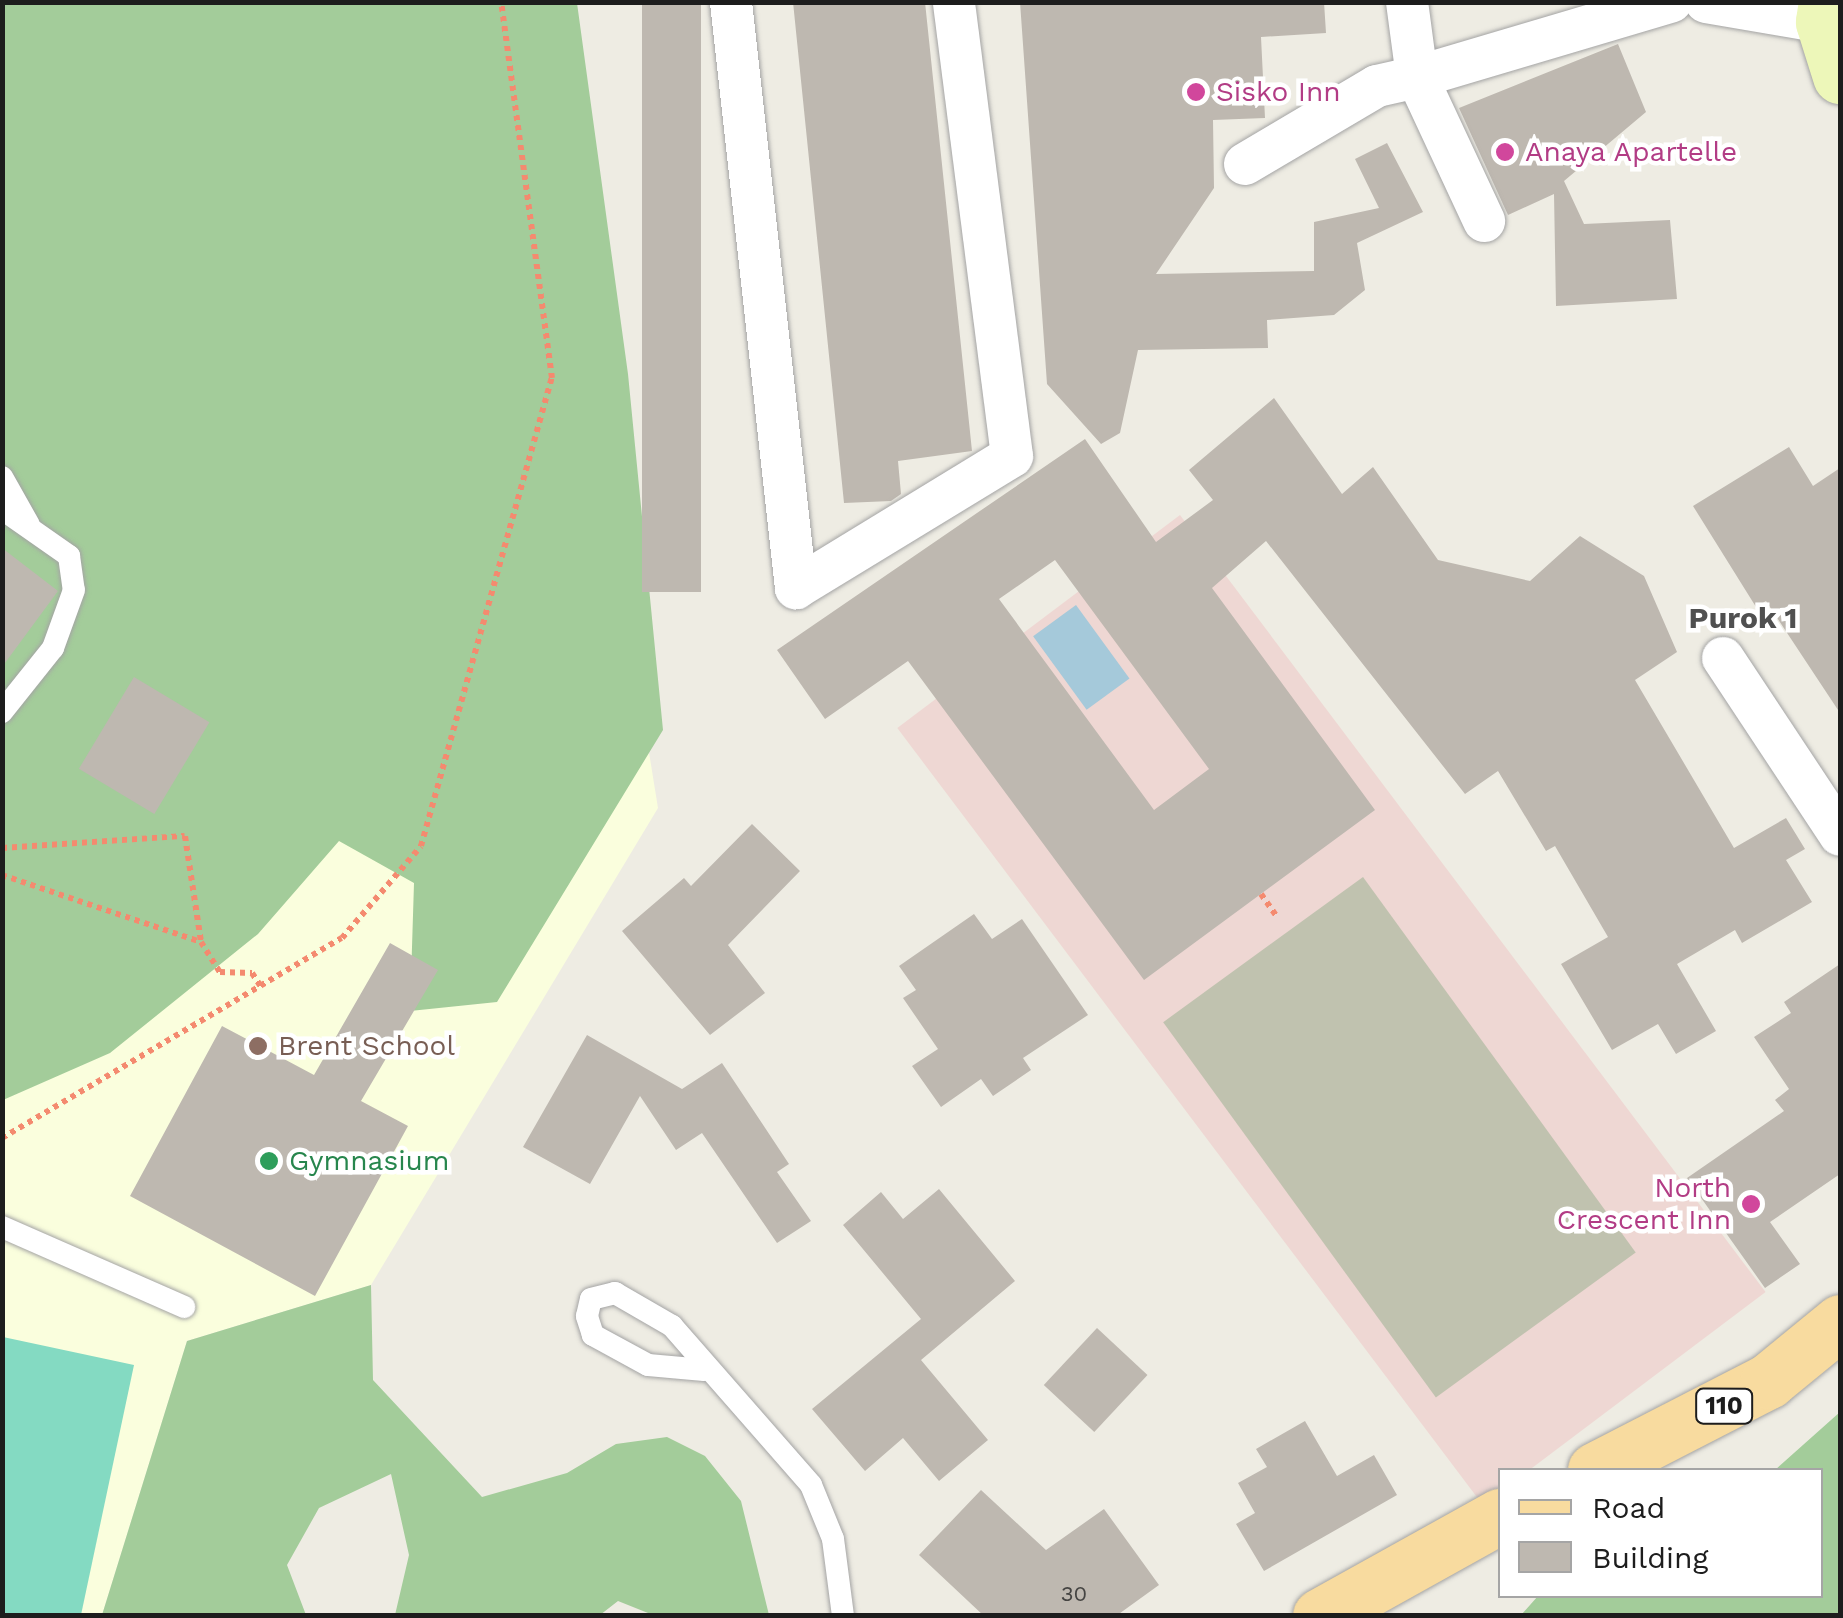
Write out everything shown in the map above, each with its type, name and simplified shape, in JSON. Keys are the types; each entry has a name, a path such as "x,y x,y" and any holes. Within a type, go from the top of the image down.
{"main road":[{"path":"1824,12 1840,76"},
{"name":"110","path":"1599,1468 1768,1381 1840,1322"},
{"path":"1320,1616 1498,1517"}],"street":[{"path":"731,2 796,588 1012,456 954,2"},
{"path":"1407,2 1418,78 1484,221"},
{"path":"1245,164 1376,86 1418,78 1671,2"},
{"path":"1706,2 1824,12"},
{"path":"1724,658 1840,835"}],"lane":[{"path":"2,477 28,525"},
{"path":"2,509 70,556 74,590 52,648 2,712"},
{"path":"2,1227 184,1307"},
{"path":"704,1370 648,1364 593,1335 587,1316 591,1300 615,1293 672,1326 704,1370 824,1508 840,1568 843,1616"}],"path":[{"path":"2,1138 342,938 422,846 552,378 502,2"},
{"path":"2,848 186,836 201,942 220,972 252,973 261,987"},
{"path":"2,875 201,942"},
{"path":"1261,894 1277,917"}],"shaded area":[{"name":"Brent School","path":"3,3 528,3 658,808 371,1285 187,1341 102,1615 3,1616"},
{"path":"1180,515 1766,1292 1532,1468 1498,1468 1498,1494 1483,1505 897,728"},
{"path":"1363,877 1636,1252 1436,1398 1163,1022"}],"green space":[{"name":"Brent School","path":"3,3 577,3 628,374 663,730 497,1002 410,1011 414,883 339,841 258,934 110,1053 3,1100"},
{"path":"371,1285 373,1380 482,1497 567,1473 616,1444 667,1437 705,1456 741,1501 769,1615 653,1615 618,1601 600,1615 395,1615 409,1555 391,1474 319,1508 287,1565 306,1615 102,1615 187,1341"},
{"path":"3,1337 134,1365 81,1615 3,1615"},
{"path":"1840,1412 1840,1615 1521,1615 1536,1598 1823,1598 1823,1468 1777,1468"}],"water":[{"path":"1076,605 1129,679 1087,710 1033,636"}],"building":[{"path":"642,2 701,2 701,592 642,592"},
{"path":"793,2 925,2 972,451 898,461 901,494 891,501 844,503"},
{"path":"1020,2 1324,2 1326,33 1261,37 1265,118 1213,120 1214,188 1156,274 1314,271 1314,222 1379,208 1355,159 1387,143 1423,212 1357,243 1365,290 1334,315 1267,320 1268,348 1138,350 1120,433 1101,444 1047,384"},
{"path":"1618,44 1646,112 1564,181 1584,224 1670,220 1677,299 1556,306 1554,194 1508,215 1459,108"},
{"path":"1274,398 1342,494 1373,467 1438,560 1530,581 1580,536 1644,576 1677,652 1635,680 1734,848 1786,818 1805,849 1786,860 1812,902 1742,943 1735,930 1677,964 1716,1031 1676,1054 1658,1024 1612,1050 1561,964 1608,937 1555,846 1546,851 1498,771 1465,794 1266,541 1212,588 1375,810 1144,980 908,661 825,719 777,650 1085,439 1156,542 1213,500 1189,470","holes":["1055,560 1209,769 1154,810 999,599"]},
{"path":"1789,447 1813,486 1840,468 1840,713 1766,601 1756,607 1693,506"},
{"path":"2,548 58,591 2,667"},
{"path":"134,677 209,722 154,814 79,769"},
{"path":"752,824 800,871 728,945 765,993 710,1035 622,931 684,878 691,886"},
{"path":"974,914 992,939 1022,919 1088,1015 1023,1058 1031,1070 993,1096 981,1079 941,1107 912,1066 938,1049 903,998 916,990 899,966"},
{"name":"Gymnasium","path":"390,943 438,970 361,1101 408,1126 315,1296 130,1196 222,1026 314,1075"},
{"path":"1840,964 1840,1174 1770,1222 1800,1264 1765,1288 1687,1178 1784,1111 1775,1100 1789,1089 1754,1037 1791,1013 1784,1002"},
{"path":"587,1035 682,1089 722,1063 789,1164 777,1172 811,1221 777,1243 702,1133 676,1150 640,1096 590,1184 523,1147"},
{"path":"939,1189 1015,1281 921,1360 988,1440 939,1481 903,1438 865,1471 812,1409 921,1319 843,1225 881,1192 903,1219"},
{"path":"1097,1328 1147,1375 1094,1432 1044,1385"},
{"path":"1305,1421 1337,1476 1374,1455 1397,1495 1264,1571 1236,1524 1255,1513 1238,1483 1267,1467 1256,1449"},
{"path":"981,1490 1046,1550 1104,1509 1159,1585 1116,1616 984,1616 919,1555"}],"place":[{"name":"Sisko Inn","path":"1196,92"},
{"name":"Anaya Apartelle","path":"1505,152"},
{"name":"Brent School","path":"258,1046"},
{"name":"Gymnasium","path":"269,1161"},
{"name":"North Crescent Inn","path":"1751,1204"}],"district":[{"name":"Purok 1","path":"1743,618"}]}
